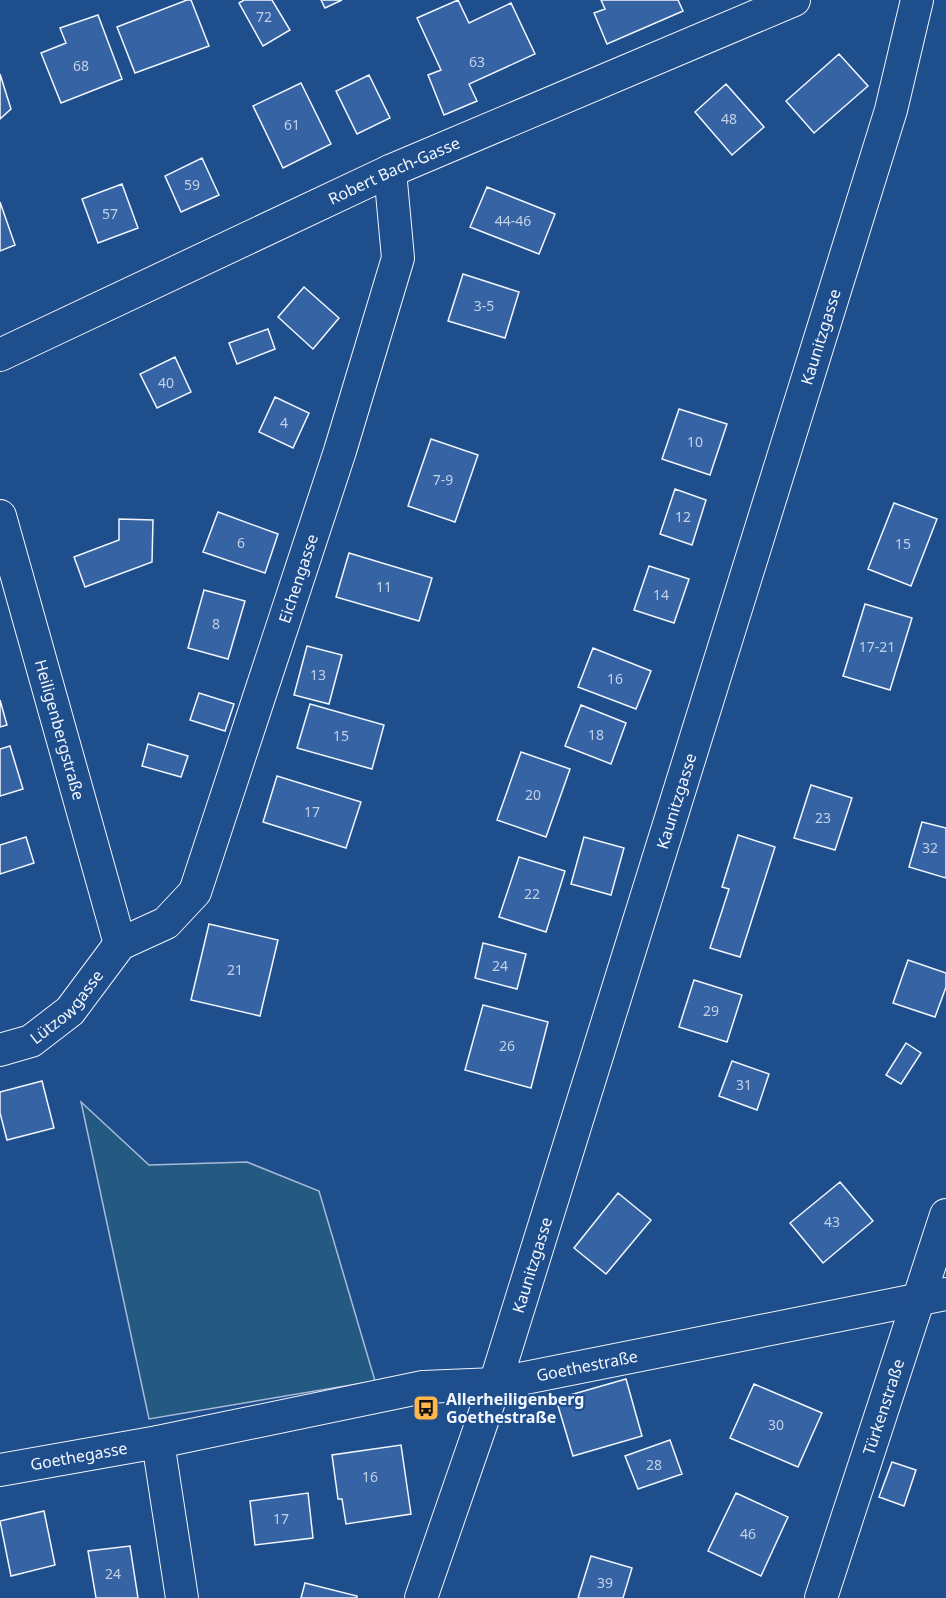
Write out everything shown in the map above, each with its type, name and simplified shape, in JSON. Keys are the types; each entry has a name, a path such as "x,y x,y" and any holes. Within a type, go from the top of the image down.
{"street":[{"name":"Robert Bach-Gasse","path":"0,355 390,171 794,0"},
{"name":"Kaunitzgasse","path":"421,1598 495,1384 891,110 918,0"},
{"name":"Eichengasse","path":"120,944 166,923 195,892 340,451 398,258 390,171"},
{"name":"Heiligenbergstraße","path":"0,516 120,944"},
{"name":"Lützowgasse","path":"0,1050 31,1041 70,1011 120,944"},
{"name":"Türkenstraße","path":"821,1598 933,1297 946,1215"},
{"name":"Goethestraße","path":"158,1442 423,1387 495,1384 933,1297"},
{"name":"Goethegasse","path":"0,1470 158,1442"},
{"path":"158,1442 182,1598"}],"shaded area":[{"path":"81,1102 149,1165 247,1162 319,1191 375,1381 149,1419"}],"building":[{"path":"191,0 209,46 135,73 117,27"},
{"path":"244,0 272,0 290,30 263,46 239,3"},
{"path":"321,0 342,0 325,8"},
{"path":"458,0 469,23 511,3 535,54 469,84 477,101 444,115 428,75 441,70 417,18"},
{"path":"601,0 678,0 683,11 607,44 594,13 605,9"},
{"path":"98,15 122,79 61,103 41,53 66,43 60,28"},
{"path":"839,54 868,86 814,133 786,101"},
{"path":"0,74 11,109 0,119"},
{"path":"369,75 390,118 357,134 336,91"},
{"path":"301,83 331,144 283,168 253,106"},
{"path":"726,84 764,127 732,155 695,112"},
{"path":"202,158 219,195 181,212 165,176"},
{"path":"122,184 138,228 98,243 82,199"},
{"path":"487,187 555,214 539,254 470,227"},
{"path":"0,202 15,245 0,251"},
{"path":"463,274 519,292 505,338 448,321"},
{"path":"304,287 339,318 313,349 278,317"},
{"path":"268,329 275,349 237,364 229,343"},
{"path":"175,357 191,392 157,408 140,374"},
{"path":"275,397 309,413 293,448 259,432"},
{"path":"679,409 727,424 710,475 662,459"},
{"path":"431,439 478,455 455,522 408,506"},
{"path":"675,489 706,500 692,545 660,534"},
{"path":"894,503 937,519 911,586 868,569"},
{"path":"218,512 278,534 265,573 203,552"},
{"path":"119,519 153,520 152,562 85,587 74,557 119,540"},
{"path":"349,553 432,578 419,621 336,597"},
{"path":"649,566 689,579 674,623 634,610"},
{"path":"204,590 245,601 228,659 188,648"},
{"path":"865,604 912,618 890,690 843,676"},
{"path":"307,646 342,655 329,704 294,695"},
{"path":"593,648 651,671 636,709 578,687"},
{"path":"199,693 234,704 225,731 190,720"},
{"path":"0,700 7,725 0,727"},
{"path":"310,704 384,725 372,769 297,748"},
{"path":"581,705 626,723 611,764 565,746"},
{"path":"148,744 188,756 181,777 142,766"},
{"path":"10,746 23,789 0,796 0,749"},
{"path":"521,752 570,769 546,837 497,820"},
{"path":"277,776 361,802 346,848 263,822"},
{"path":"811,785 852,798 835,850 794,838"},
{"path":"922,822 946,828 946,878 909,867"},
{"path":"738,835 775,847 740,957 710,948 729,889 722,887"},
{"path":"26,837 34,863 0,874 0,845"},
{"path":"584,837 624,848 611,895 571,884"},
{"path":"519,857 565,871 546,932 499,917"},
{"path":"209,924 278,940 260,1016 191,1000"},
{"path":"483,943 526,954 517,989 475,978"},
{"path":"908,960 946,973 946,987 935,1017 893,1003"},
{"path":"694,980 742,995 727,1042 679,1027"},
{"path":"483,1005 548,1022 531,1088 465,1070"},
{"path":"906,1043 921,1053 901,1084 886,1075"},
{"path":"732,1061 769,1074 757,1110 719,1096"},
{"path":"42,1081 54,1128 7,1140 0,1113 0,1092"},
{"path":"840,1182 873,1221 823,1263 790,1223"},
{"path":"618,1193 651,1220 606,1274 574,1248"},
{"path":"626,1379 642,1436 573,1456 556,1399"},
{"path":"754,1384 822,1413 798,1467 730,1438"},
{"path":"670,1440 682,1474 638,1489 625,1456"},
{"path":"401,1445 411,1514 346,1524 342,1499 338,1499 332,1455"},
{"path":"892,1462 916,1470 904,1506 879,1497"},
{"path":"308,1493 313,1538 255,1545 250,1501"},
{"path":"736,1493 788,1517 761,1576 708,1551"},
{"path":"44,1511 55,1565 11,1576 0,1521"},
{"path":"130,1546 138,1598 96,1598 88,1551"},
{"path":"591,1556 632,1568 623,1598 578,1598"},
{"path":"305,1583 357,1596 357,1598 301,1598"}],"place":[{"name":"Allerheiligenberg Goethestraße","path":"426,1408"}]}
